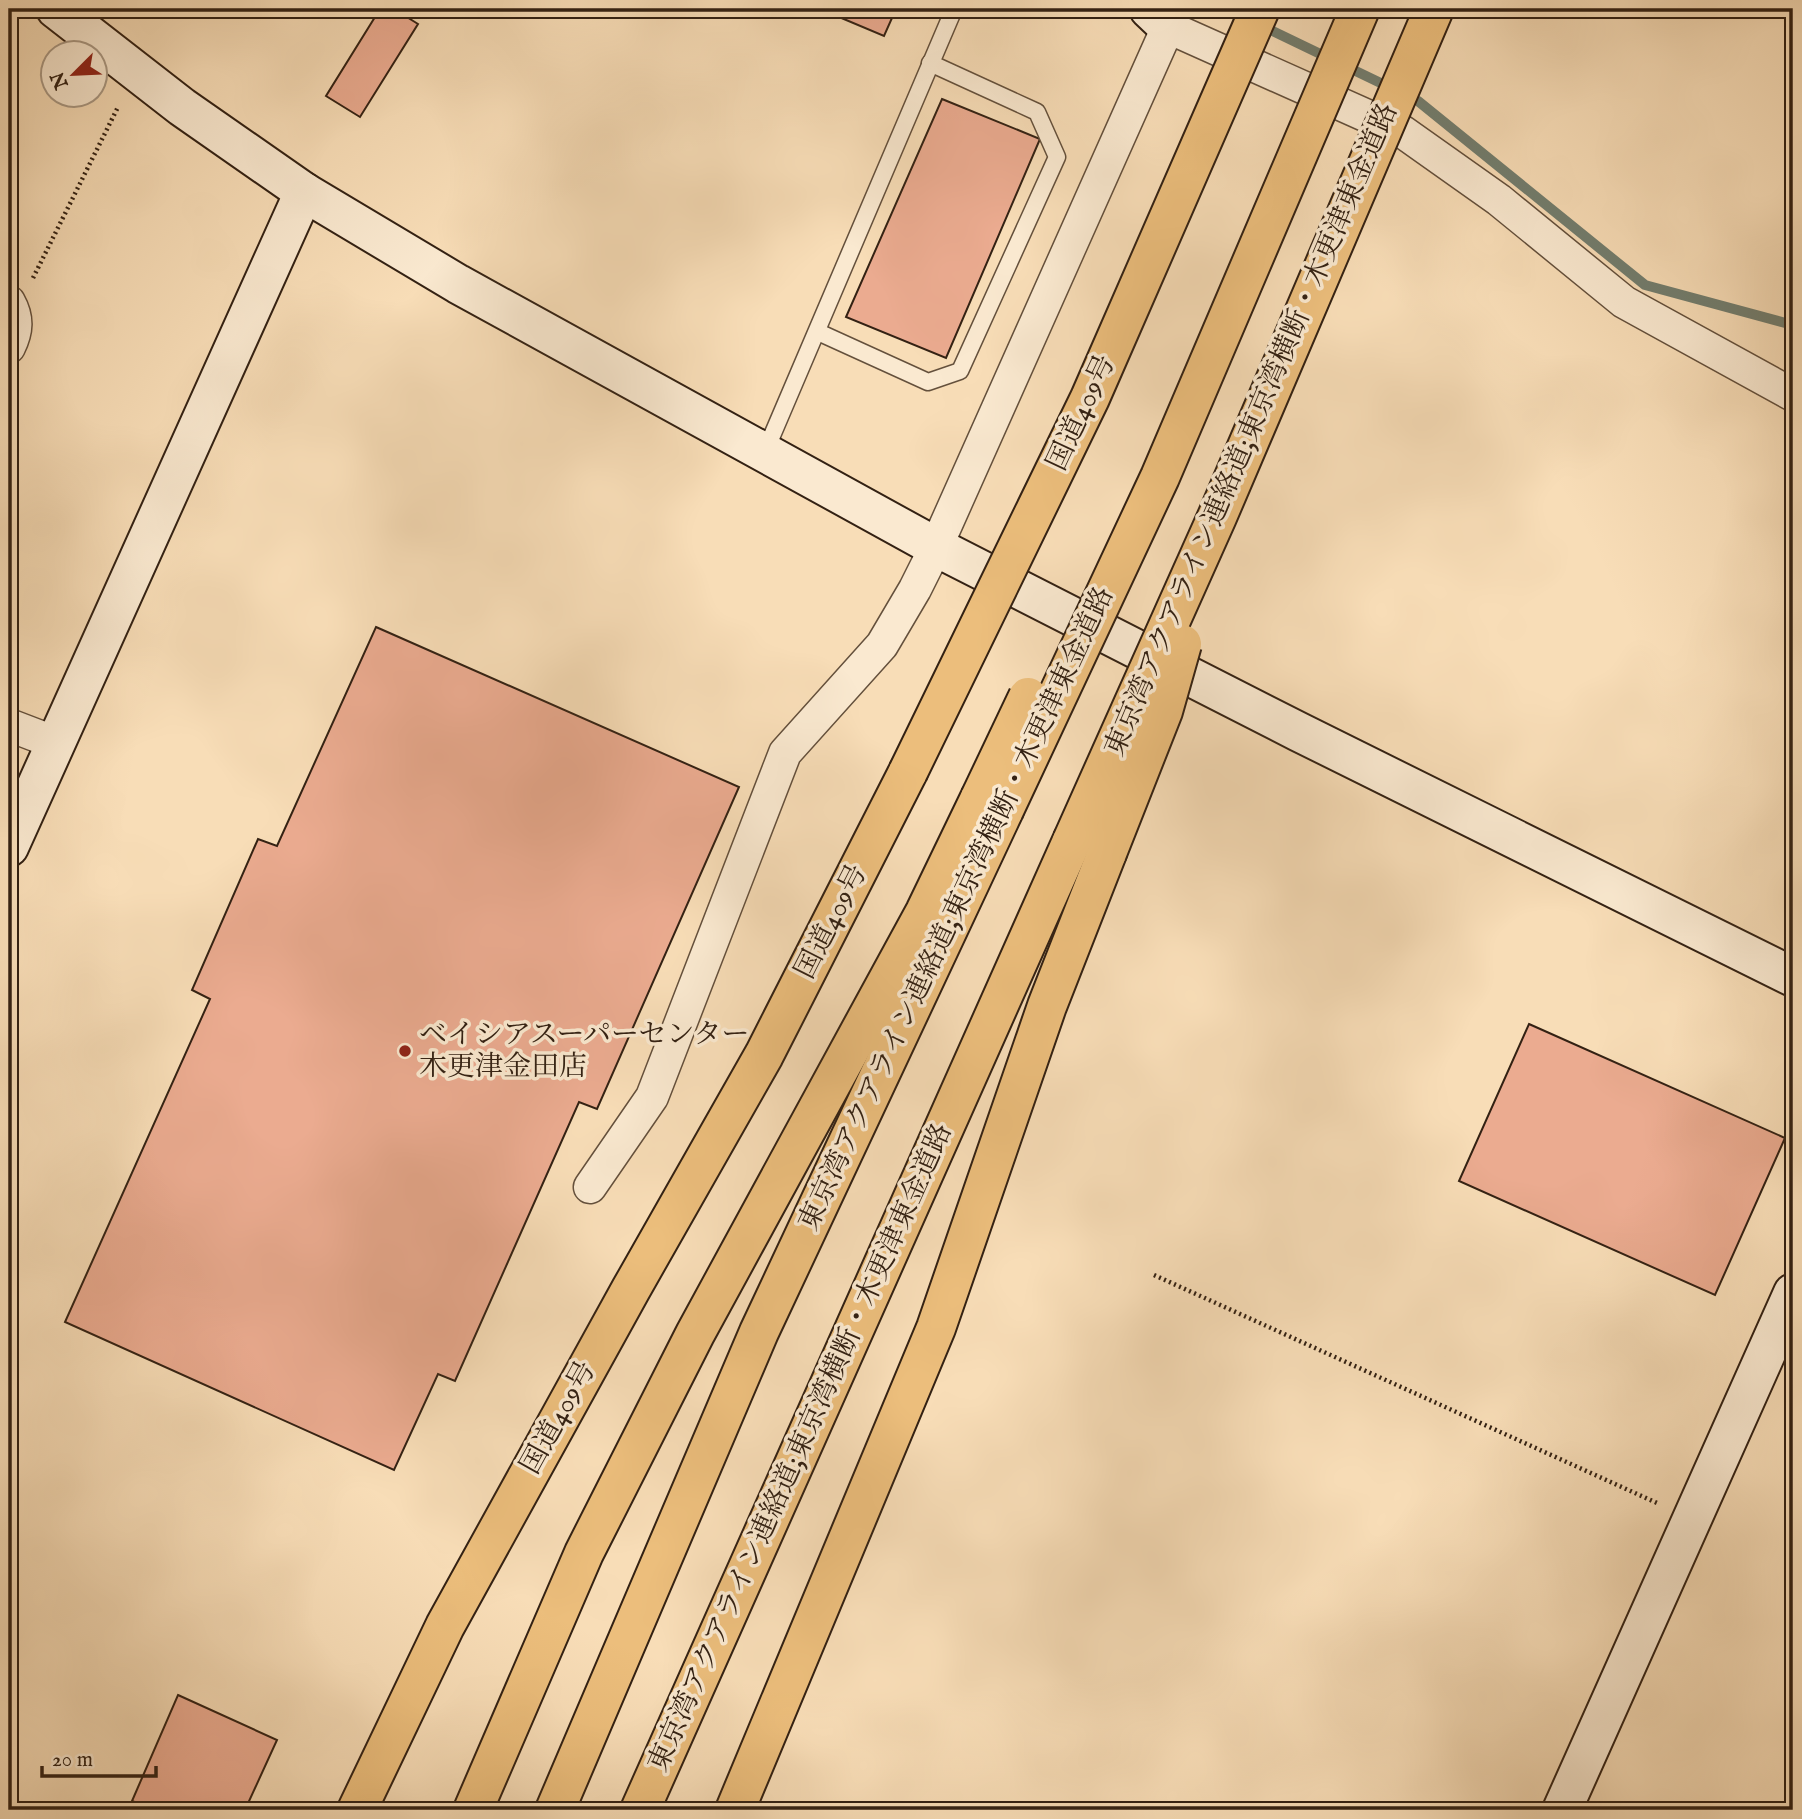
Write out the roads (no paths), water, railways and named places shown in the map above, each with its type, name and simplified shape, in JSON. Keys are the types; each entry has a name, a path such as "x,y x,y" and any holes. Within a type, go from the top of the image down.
{"highway":[{"name":"国道409号","path":"357,1810 445,1626 764,1055 908,772 1090,398 1260,9"},
{"name":"東京湾アクアライン連絡道;東京湾横断・木更津東金道路","path":"555,1810 759,1332 992,804 1160,477 1360,9"},
{"name":"東京湾アクアライン連絡道;東京湾横断・木更津東金道路","path":"640,1810 1090,847 1163,711 1217,517 1434,9"},
{"path":"473,1810 584,1553 695,1334 925,912 992,804"},
{"path":"735,1810 936,1328 1047,1006 1090,847"}],"street":[{"path":"56,9 182,107 304,192 458,284 936,547 1299,732 1793,976"},
{"path":"590,1187 652,1097 785,753 882,645 936,547 1158,18 1403,132 1499,200 1624,302 1793,395"},
{"path":"9,847 304,192"},
{"path":"9,347 15,333 12,308"},
{"path":"9,725 56,743"},
{"path":"1562,1810 1793,1293"}],"lane":[{"path":"765,452 954,9"},
{"path":"818,332 928,382 960,371 1056,157 1037,112 930,63"}],"waterway":[{"path":"1227,9 1418,101 1645,285 1793,325"}],"place":[{"name":"ベイシアスーパーセンター 木更津金田店","path":"405,1051"}]}
